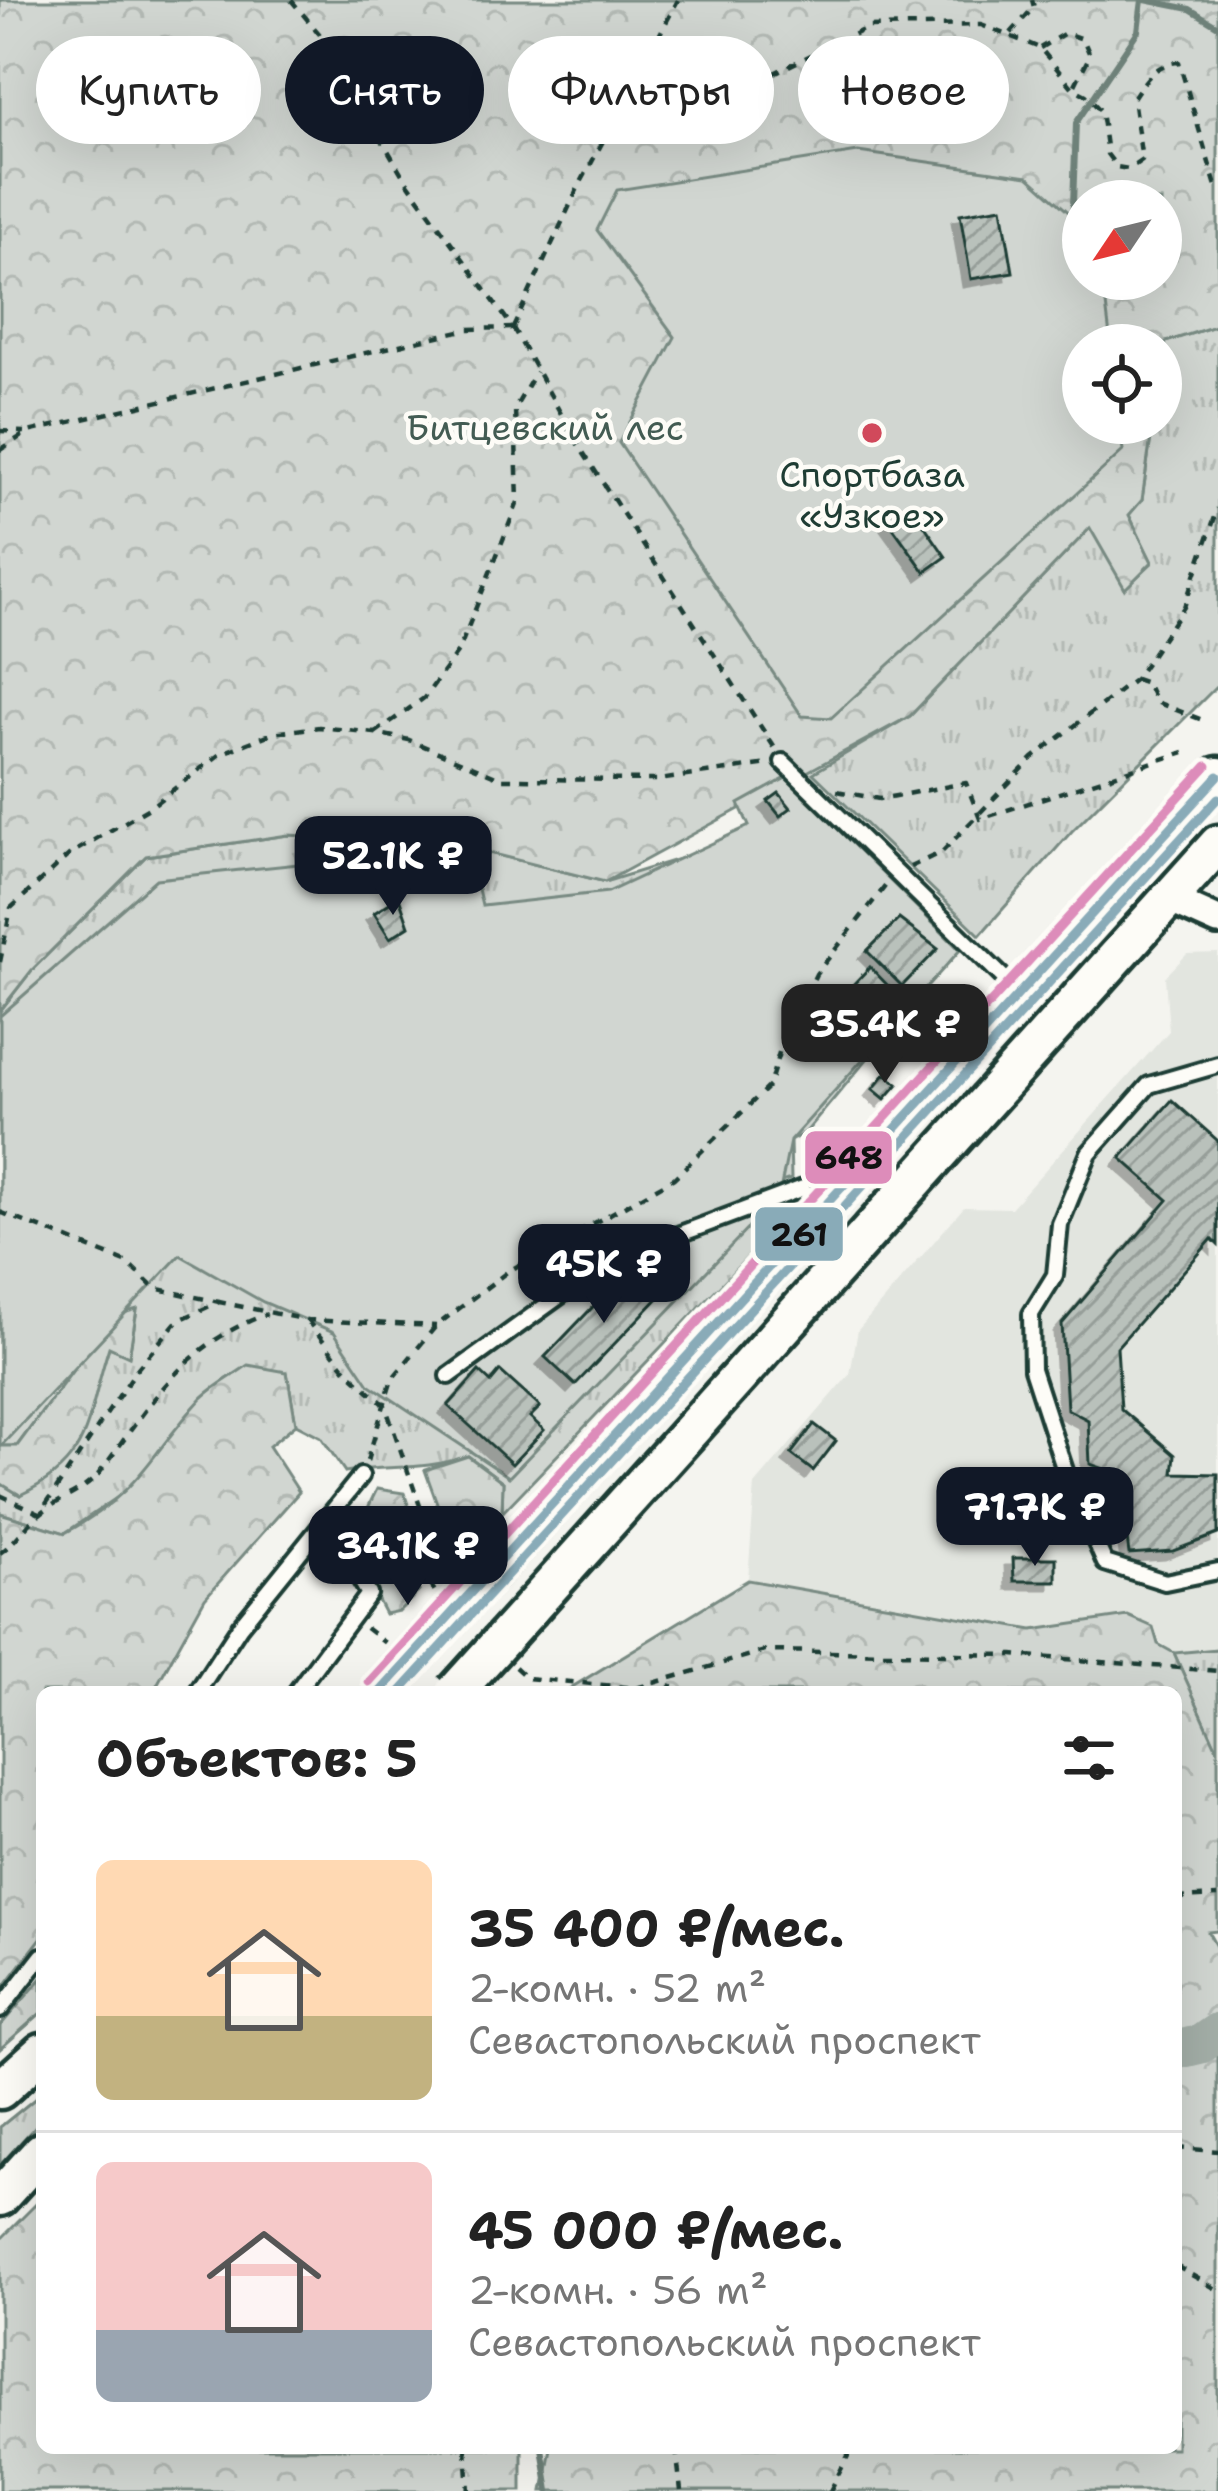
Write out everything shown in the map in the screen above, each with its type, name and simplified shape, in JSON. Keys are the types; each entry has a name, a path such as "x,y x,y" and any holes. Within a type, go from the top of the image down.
{"main road":[{"path":"386,1686 1218,776"},
{"path":"460,1686 1218,844"},
{"path":"0,2090 36,2057"},
{"path":"0,2197 36,2158"}],"street":[{"path":"1169,899 1218,921"}],"lane":[{"path":"783,762 1020,993"},
{"path":"1218,1065 1149,1085 1089,1153 1060,1224 1055,1275 1031,1314 1032,1369 1068,1480 1106,1563 1166,1582 1218,1571"},
{"path":"449,1376 608,1261 803,1188"},
{"path":"201,1686 239,1626 362,1477"},
{"path":"300,1686 369,1594 326,1523"},
{"path":"0,2010 36,1964"}],"path":[{"path":"0,962 11,908 70,854 149,808 220,754 273,733 319,727 375,733 409,740 503,779 659,780 783,762 513,328 404,176 322,37 291,0"},
{"path":"659,36 677,0"},
{"path":"1012,33 1034,7 1032,0"},
{"path":"774,73 869,27 946,22 1012,33 1040,48 1073,88 1101,111 1107,154 1117,167 1129,169 1142,160 1133,98 1148,76 1166,62 1179,62 1218,193"},
{"path":"1040,48 1065,32 1083,40 1090,56 1073,88"},
{"path":"513,328 602,144"},
{"path":"0,431 28,432 468,329 513,328"},
{"path":"375,733 424,698 459,650 518,502 515,408 536,370"},
{"path":"0,451 28,432"},
{"path":"362,1477 392,1379 436,1326 507,1272 674,1178 769,1086 781,1046 816,974 896,874 942,852 980,819 1033,758 1135,679 1184,607 1218,508"},
{"path":"1135,679 1147,682 1156,702 1205,721"},
{"path":"980,819 1184,752"},
{"path":"804,786 879,799 966,783 980,819"},
{"path":"0,1212 128,1263 154,1288 307,1320 436,1326"},
{"path":"0,1553 40,1513 137,1370 177,1321 219,1302"},
{"path":"0,1495 40,1513 67,1500 101,1471 129,1429 212,1337 271,1312"},
{"path":"307,1320 347,1371 386,1405 428,1526 417,1564 427,1584"},
{"path":"352,1617 387,1645"},
{"path":"644,1686 766,1651 1013,1655 1218,1671"},
{"path":"527,1678 614,1686"},
{"path":"671,1686 676,1678"},
{"path":"1182,1898 1218,1896"},
{"path":"1182,2149 1218,2152"},
{"path":"1182,2269 1218,2290"},
{"path":"466,2454 469,2491"},
{"path":"677,2454 681,2491"},
{"path":"830,2491 849,2454"}],"shaded area":[{"path":"1218,953 1218,1649 1174,1653 1128,1616 1033,1630 748,1580 755,1485 850,1374 858,1330 964,1207 1011,1208 1169,1031 1165,977 1187,954"}],"green space":[{"name":"Битцевский лес","path":"0,0 1218,0 1218,325 1182,337 1182,324 1062,324 1062,444 1150,444 1142,500 1129,515 1152,562 1125,589 1090,528 910,716 605,882 453,844 288,835 146,856 32,970 0,1011"},
{"name":"Спортбаза «Узкое»","path":"858,152 1028,176 1062,206 1062,300 1106,300 1108,324 1062,324 1062,444 1122,444 1123,451 831,718 802,716 619,443 675,337 597,230 617,190"},
{"path":"1218,325 1218,685 1072,831 980,935 813,773 910,716 1091,527 1125,588 1152,563 1129,515 1142,499 1150,444 1182,444 1182,337"},
{"path":"786,778 960,950 790,1141 779,1196 509,1477 369,1384 334,1332 263,1302 180,1255 0,1447 0,1016 156,879 308,863 478,889 482,906 608,892 749,826 739,804"},
{"path":"288,835 453,844 605,882 753,836 843,989 888,1034 806,1132 790,1141 791,1179 765,1187 744,1223 780,1223 502,1513 503,1482 468,1456 435,1464 345,1472 321,1437 296,1424 287,1372 165,1448 137,1484 65,1533 0,1513 0,1483 20,1495 103,1366 109,1347 129,1355 137,1310 113,1316 17,1446 0,1446 0,1011 32,970 146,856"},
{"path":"137,1309 129,1356 109,1347 75,1452 44,1482 20,1495 0,1483 0,1446 17,1446 113,1316"},
{"path":"248,1365 287,1372 296,1424 269,1446 299,1492 205,1598 156,1686 36,1686 36,1945 0,1992 0,1513 65,1533 127,1488 218,1385"},
{"path":"468,1456 503,1482 502,1513 480,1537 459,1534 438,1506 425,1470"},
{"path":"377,1489 404,1493 419,1591 399,1611 385,1614 364,1567 360,1538"},
{"path":"748,1580 1033,1630 1128,1616 1153,1627 1158,1644 1174,1653 1218,1751 1218,1931 1208,1932 1218,1950 1218,2491 543,2491 550,2454 1182,2454 1182,1686 574,1686"},
{"path":"1218,1649 1218,1751 1174,1653"},
{"path":"36,1985 36,2017 0,2049 0,2026"},
{"path":"36,2098 36,2126 0,2165 0,2127"},
{"path":"36,2204 36,2454 522,2454 522,2491 0,2491 0,2240"}],"building":[{"path":"1002,207 1013,272 971,279 960,214"},
{"path":"911,506 946,557 925,572 889,522"},
{"path":"779,793 791,808 780,816 768,801"},
{"path":"399,897 409,926 390,938 374,913"},
{"path":"899,919 938,949 902,986 867,951"},
{"path":"870,967 893,991 872,1012 849,989"},
{"path":"885,1074 898,1084 885,1099 873,1089"},
{"path":"1172,1100 1218,1141 1218,1245 1212,1239 1117,1347 1121,1409 1175,1455 1173,1473 1218,1474 1218,1534 1173,1551 1129,1554 1119,1474 1090,1464 1088,1420 1067,1409 1062,1324 1168,1200 1121,1158"},
{"path":"632,1266 662,1294 575,1385 545,1357"},
{"path":"479,1371 491,1382 500,1371 540,1407 530,1417 544,1430 512,1464 448,1406"},
{"path":"814,1424 836,1441 813,1471 791,1454"},
{"path":"1013,1558 1056,1558 1056,1581 1014,1581"}],"waterway":[{"path":"1074,180 1076,123 1138,31 1142,0"},
{"path":"1145,0 1190,9 1218,26"},
{"path":"1182,2049 1201,2044 1218,2032"},
{"path":"543,2454 549,2491"}],"transit line":[{"name":"648","path":"369,1682 1207,766"},
{"name":"261","path":"385,1686 1218,776"},
{"path":"405,1686 1218,798"}],"place":[{"name":"Спортбаза «Узкое»","path":"872,433"}]}
